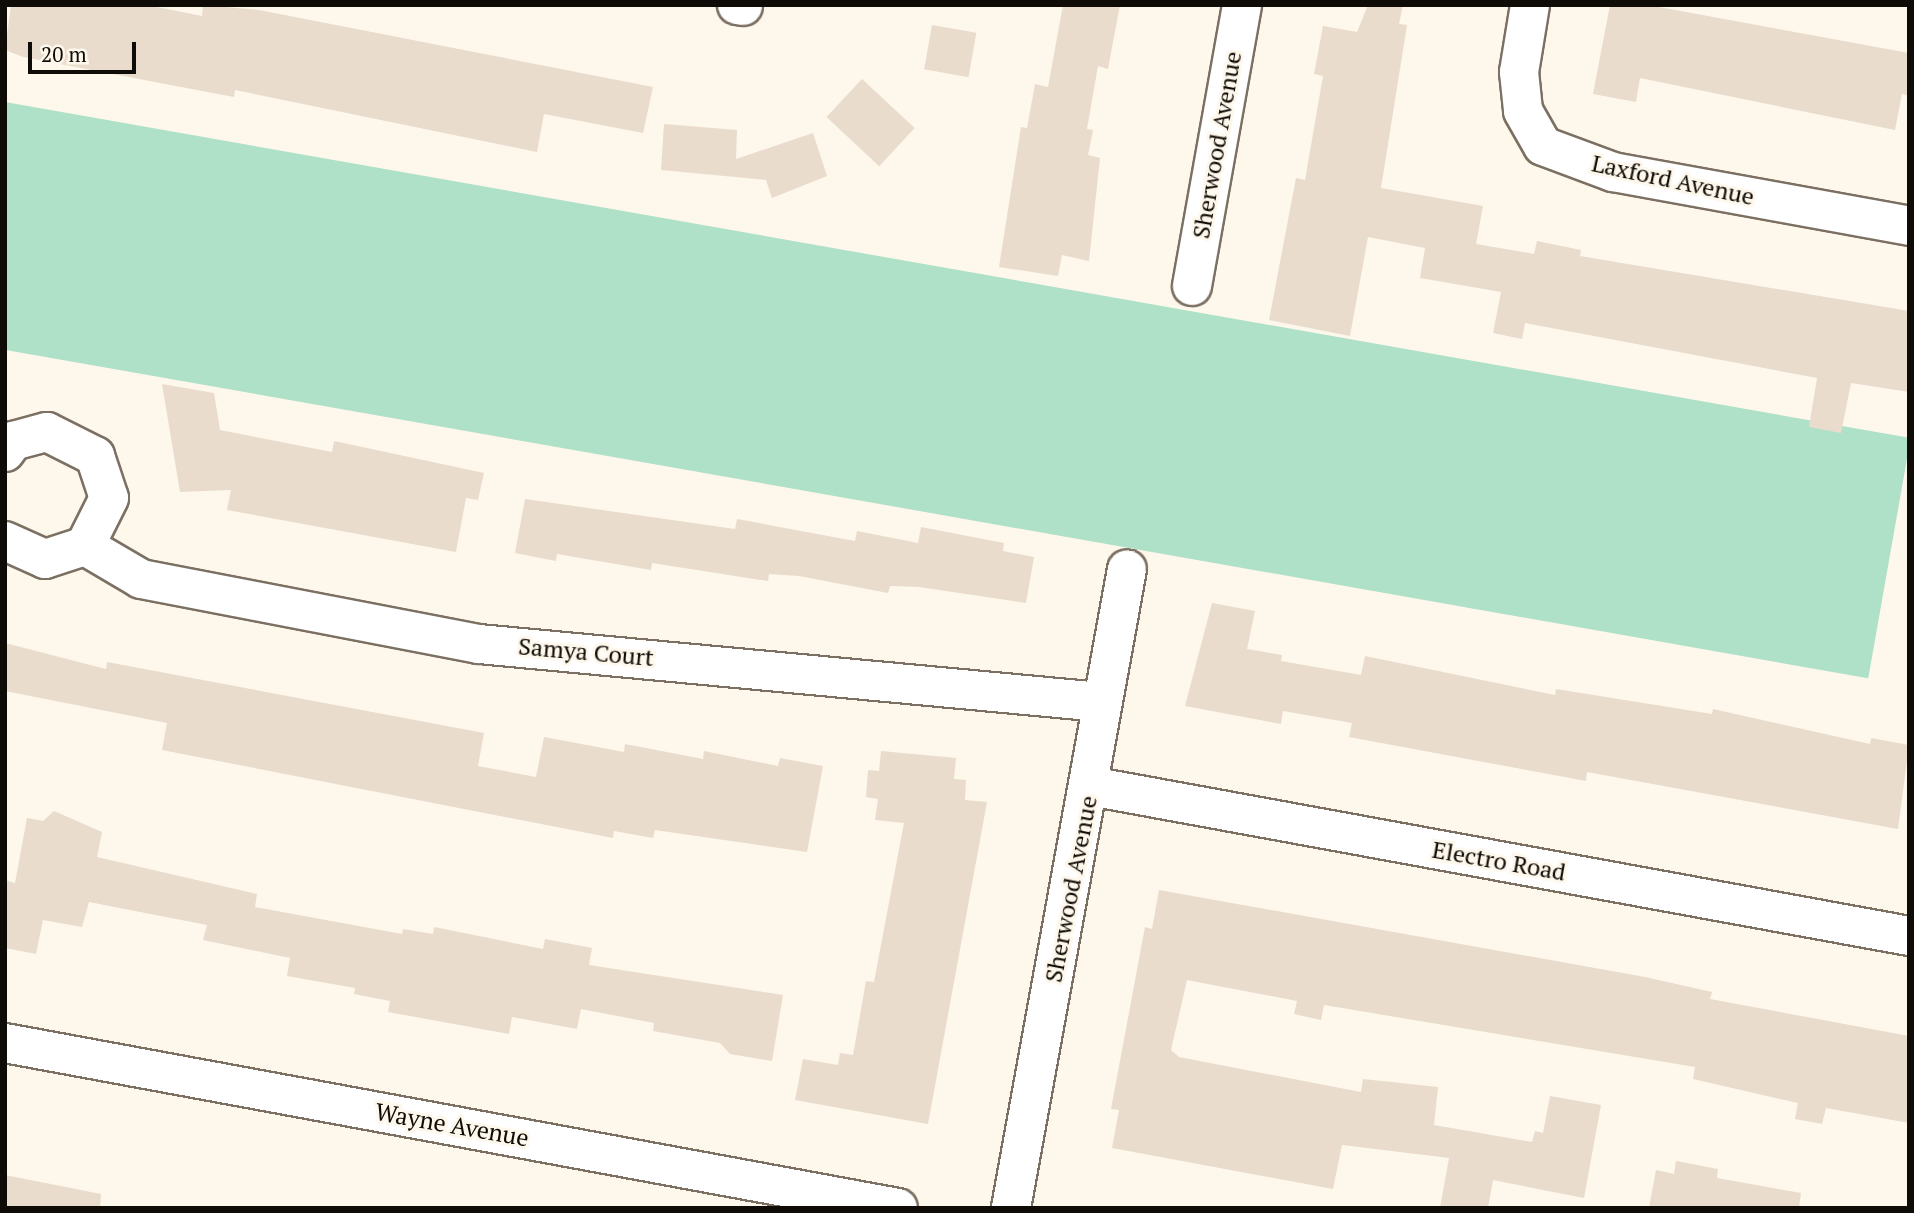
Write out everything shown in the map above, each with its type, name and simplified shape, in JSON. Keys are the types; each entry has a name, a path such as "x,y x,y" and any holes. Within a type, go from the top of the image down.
{"street":[{"name":"Sherwood Avenue","path":"1192,285 1242,5"},
{"name":"Laxford Avenue","path":"1530,5 1519,72 1523,111 1543,146 1613,172 1909,226"},
{"path":"5,452 13,441 47,432 95,456 109,498 85,546 45,559 5,541"},
{"name":"Samya Court","path":"85,546 141,579 479,644 1101,702"},
{"name":"Sherwood Avenue","path":"1011,1208 1090,786 1101,702 1127,569"},
{"name":"Electro Road","path":"1090,786 1909,936"},
{"name":"Wayne Avenue","path":"5,1043 898,1208"}],"green space":[{"path":"5,102 1909,438 1868,678 5,350"}],"building":[{"path":"11,5 147,5 202,16 203,5 259,10 653,87 643,133 544,114 537,152 235,90 234,97 23,57 5,50"},
{"path":"1063,5 1120,5 1108,69 1098,66 1087,129 1093,130 1088,155 1100,158 1089,261 1062,255 1058,276 999,267 1021,127 1027,128 1035,84 1048,87"},
{"path":"1368,5 1403,5 1399,24 1407,25 1381,188 1483,206 1476,244 1534,254 1537,241 1581,250 1580,256 1909,311 1909,392 1851,383 1841,433 1809,427 1817,378 1525,323 1522,339 1493,333 1501,292 1420,278 1425,248 1368,237 1350,336 1269,320 1296,178 1305,180 1323,76 1314,74 1323,26 1357,32"},
{"path":"1610,5 1648,5 1909,53 1909,96 1902,94 1895,130 1640,78 1636,102 1593,94"},
{"path":"932,25 976,33 969,77 924,69"},
{"path":"862,79 915,128 879,166 827,117"},
{"path":"664,124 737,130 736,159 813,133 827,176 772,198 766,180 661,170"},
{"path":"162,384 214,393 220,430 332,452 334,441 484,473 478,500 466,498 456,552 227,510 231,490 180,492"},
{"path":"525,499 735,529 737,519 855,541 857,531 918,543 921,527 1004,543 1003,551 1034,557 1026,603 919,587 890,586 888,593 799,576 769,574 768,581 652,563 651,570 557,554 556,561 515,553"},
{"path":"1212,603 1255,611 1247,649 1282,655 1281,661 1361,675 1365,656 1555,695 1556,689 1712,714 1713,709 1870,744 1871,738 1909,745 1898,829 1587,772 1586,781 1349,737 1352,723 1283,711 1281,724 1185,706"},
{"path":"5,643 106,669 107,662 484,733 478,766 536,777 544,737 624,752 625,744 703,759 704,751 778,766 780,758 823,766 807,852 655,830 653,838 614,831 613,838 162,750 167,723 5,691"},
{"path":"881,751 956,758 954,779 966,780 965,800 987,802 928,1124 795,1100 803,1059 838,1065 840,1053 853,1055 866,981 874,982 904,823 875,820 878,799 866,797 868,770 879,771"},
{"path":"54,811 102,832 97,857 257,894 255,907 402,934 403,929 433,934 434,927 543,949 545,939 592,948 589,965 783,995 772,1061 730,1054 720,1043 653,1031 654,1023 581,1009 577,1029 512,1017 509,1034 388,1012 390,1001 354,994 355,988 287,976 290,958 203,940 207,925 89,902 82,927 43,920 36,954 5,948 5,880 15,883 27,818 43,821"},
{"path":"1159,890 1645,977 1712,992 1710,999 1909,1036 1909,1123 1826,1108 1822,1124 1795,1119 1798,1103 1693,1079 1695,1067 1324,1005 1321,1020 1294,1014 1297,1001 1187,980 1171,1050 1179,1057 1361,1092 1363,1079 1438,1087 1434,1125 1532,1142 1535,1131 1543,1133 1550,1096 1601,1105 1584,1198 1493,1180 1488,1208 1440,1208 1449,1158 1342,1145 1333,1189 1112,1148 1119,1110 1111,1109 1145,927 1152,929"},
{"path":"1676,1161 1718,1169 1717,1178 1801,1193 1799,1208 1649,1208 1656,1170 1674,1174"},
{"path":"5,1175 101,1194 100,1208 5,1208"}]}
